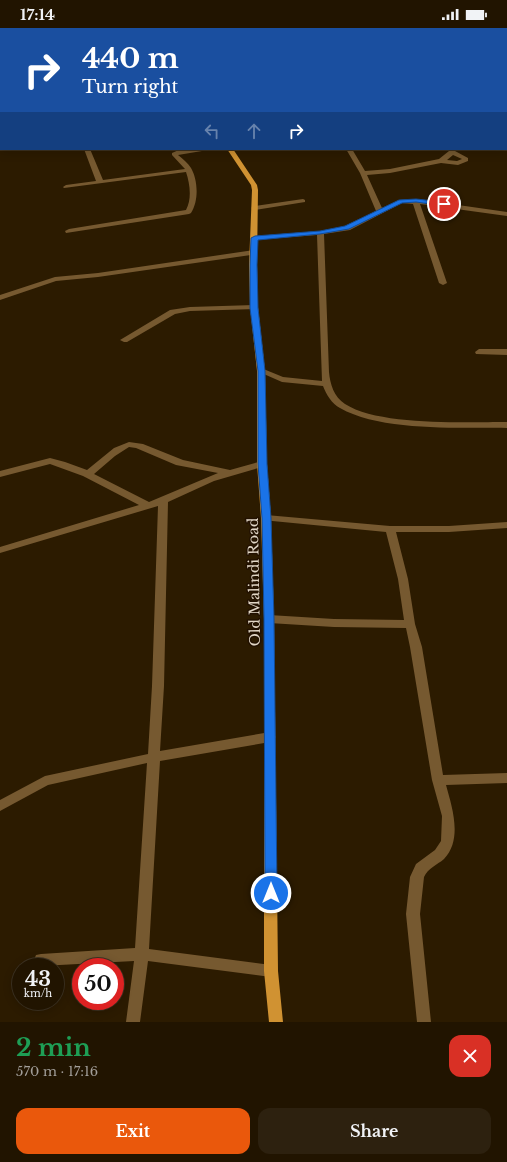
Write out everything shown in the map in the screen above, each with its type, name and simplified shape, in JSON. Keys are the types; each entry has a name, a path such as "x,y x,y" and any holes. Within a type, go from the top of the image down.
{"main road":[{"name":"Old Malindi Road","path":"232,150 254,186 254,308 262,371 262,464 266,518 269,619 271,971 276,1022"}],"street":[{"path":"88,150 100,182"},
{"path":"172,152 192,150"},
{"path":"350,150 363,173 380,212"},
{"path":"363,173 397,170 441,161 458,163 466,159 452,150 441,161"},
{"path":"69,231 189,212 192,208 193,184 189,170 172,152"},
{"path":"66,188 189,170"},
{"path":"255,208 303,201"},
{"path":"416,201 443,283"},
{"path":"255,238 347,228 401,202 416,201 507,214"},
{"path":"320,232 323,265 327,384 335,400 342,406 379,418 419,422 507,425"},
{"path":"0,298 55,278 98,275 254,252"},
{"path":"124,340 173,312 190,309 254,308"},
{"path":"479,352 507,352"},
{"path":"262,371 282,379 327,384"},
{"path":"87,475 120,448 128,444 192,467 229,472"},
{"path":"0,474 50,461 58,462 147,505"},
{"path":"0,550 163,501 186,488 229,472 262,464"},
{"path":"133,1022 142,954 154,757 158,686 163,501"},
{"path":"266,518 390,529 449,529 507,524"},
{"path":"390,529 404,579 410,624 416,647 438,780 448,816 447,841 440,854 421,868 417,877 413,914 424,1022"},
{"path":"269,619 334,623 410,624"},
{"path":"0,806 45,781 154,757 270,737"},
{"path":"438,780 507,778"},
{"path":"64,959 142,954 271,971"}],"route":[{"path":"271,893 269,619 266,518 262,464 262,371 254,308 253,265 255,238 347,228 401,202 416,201 444,204"}]}
